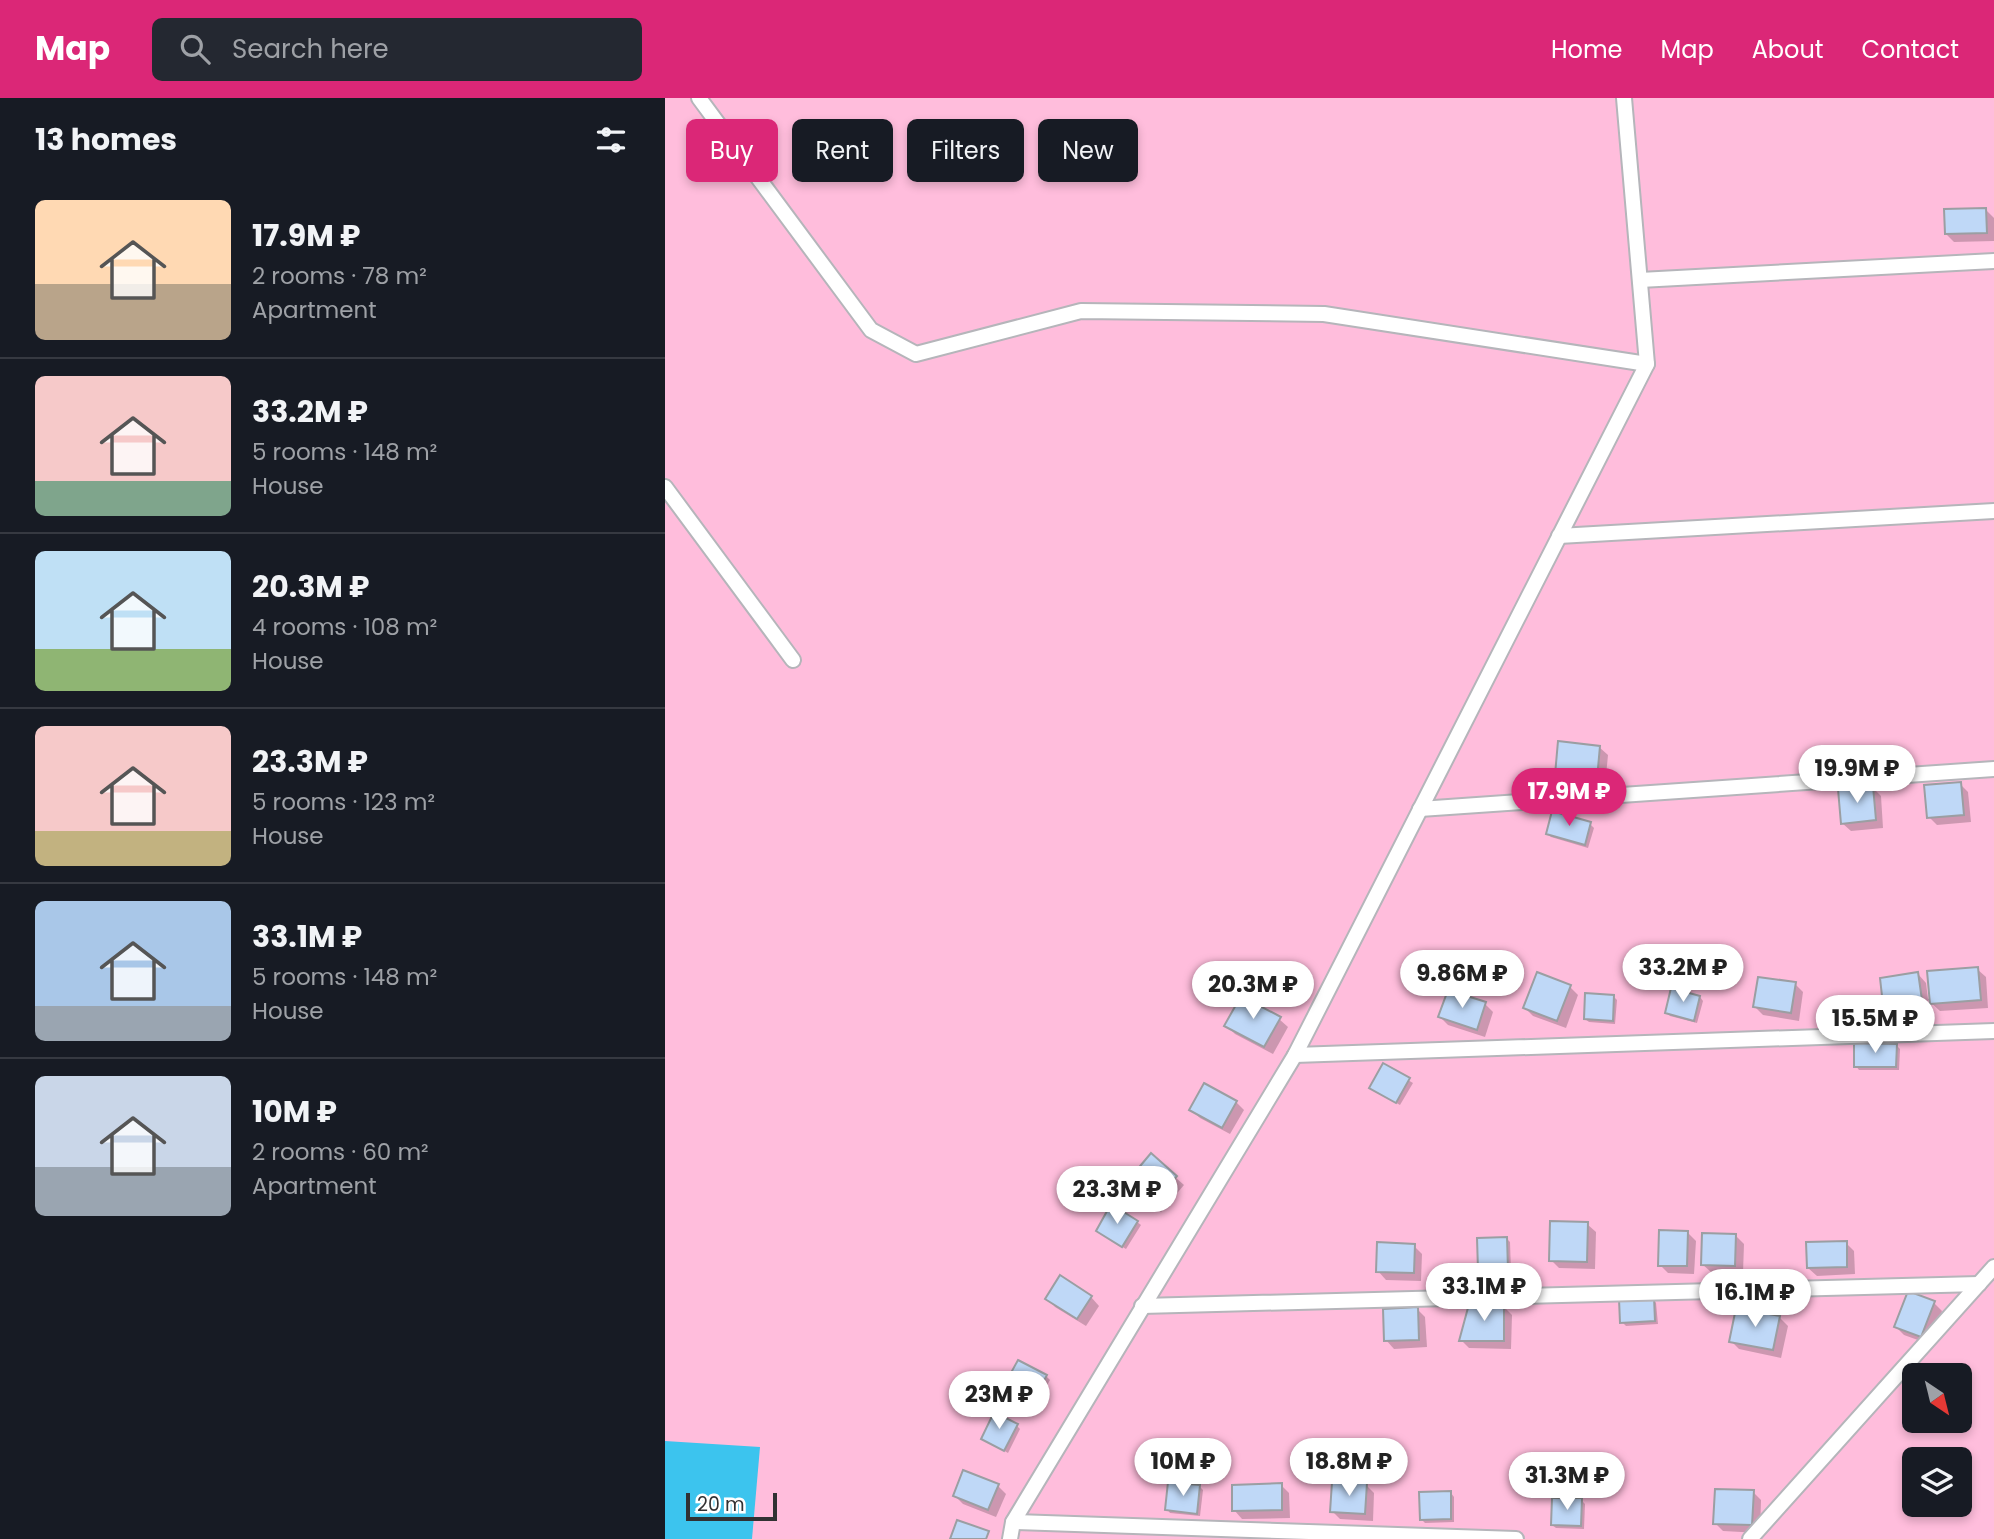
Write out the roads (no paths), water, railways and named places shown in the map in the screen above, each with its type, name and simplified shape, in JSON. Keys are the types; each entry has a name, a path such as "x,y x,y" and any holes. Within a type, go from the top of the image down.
{"lane":[{"path":"699,98 871,330 916,354 1081,312 1324,314 1647,364"},
{"path":"1010,1539 1013,1522 1295,1055 1647,364 1624,98"},
{"path":"1640,280 1994,261"},
{"path":"665,487 793,660"},
{"path":"1559,536 1994,511"},
{"path":"1420,808 1994,769"},
{"path":"1295,1055 1994,1031"},
{"path":"1750,1539 1994,1267"},
{"path":"1142,1306 1979,1284"},
{"path":"1013,1522 1515,1539"}],"water":[{"path":"665,1441 760,1447 752,1539 665,1539"}]}
